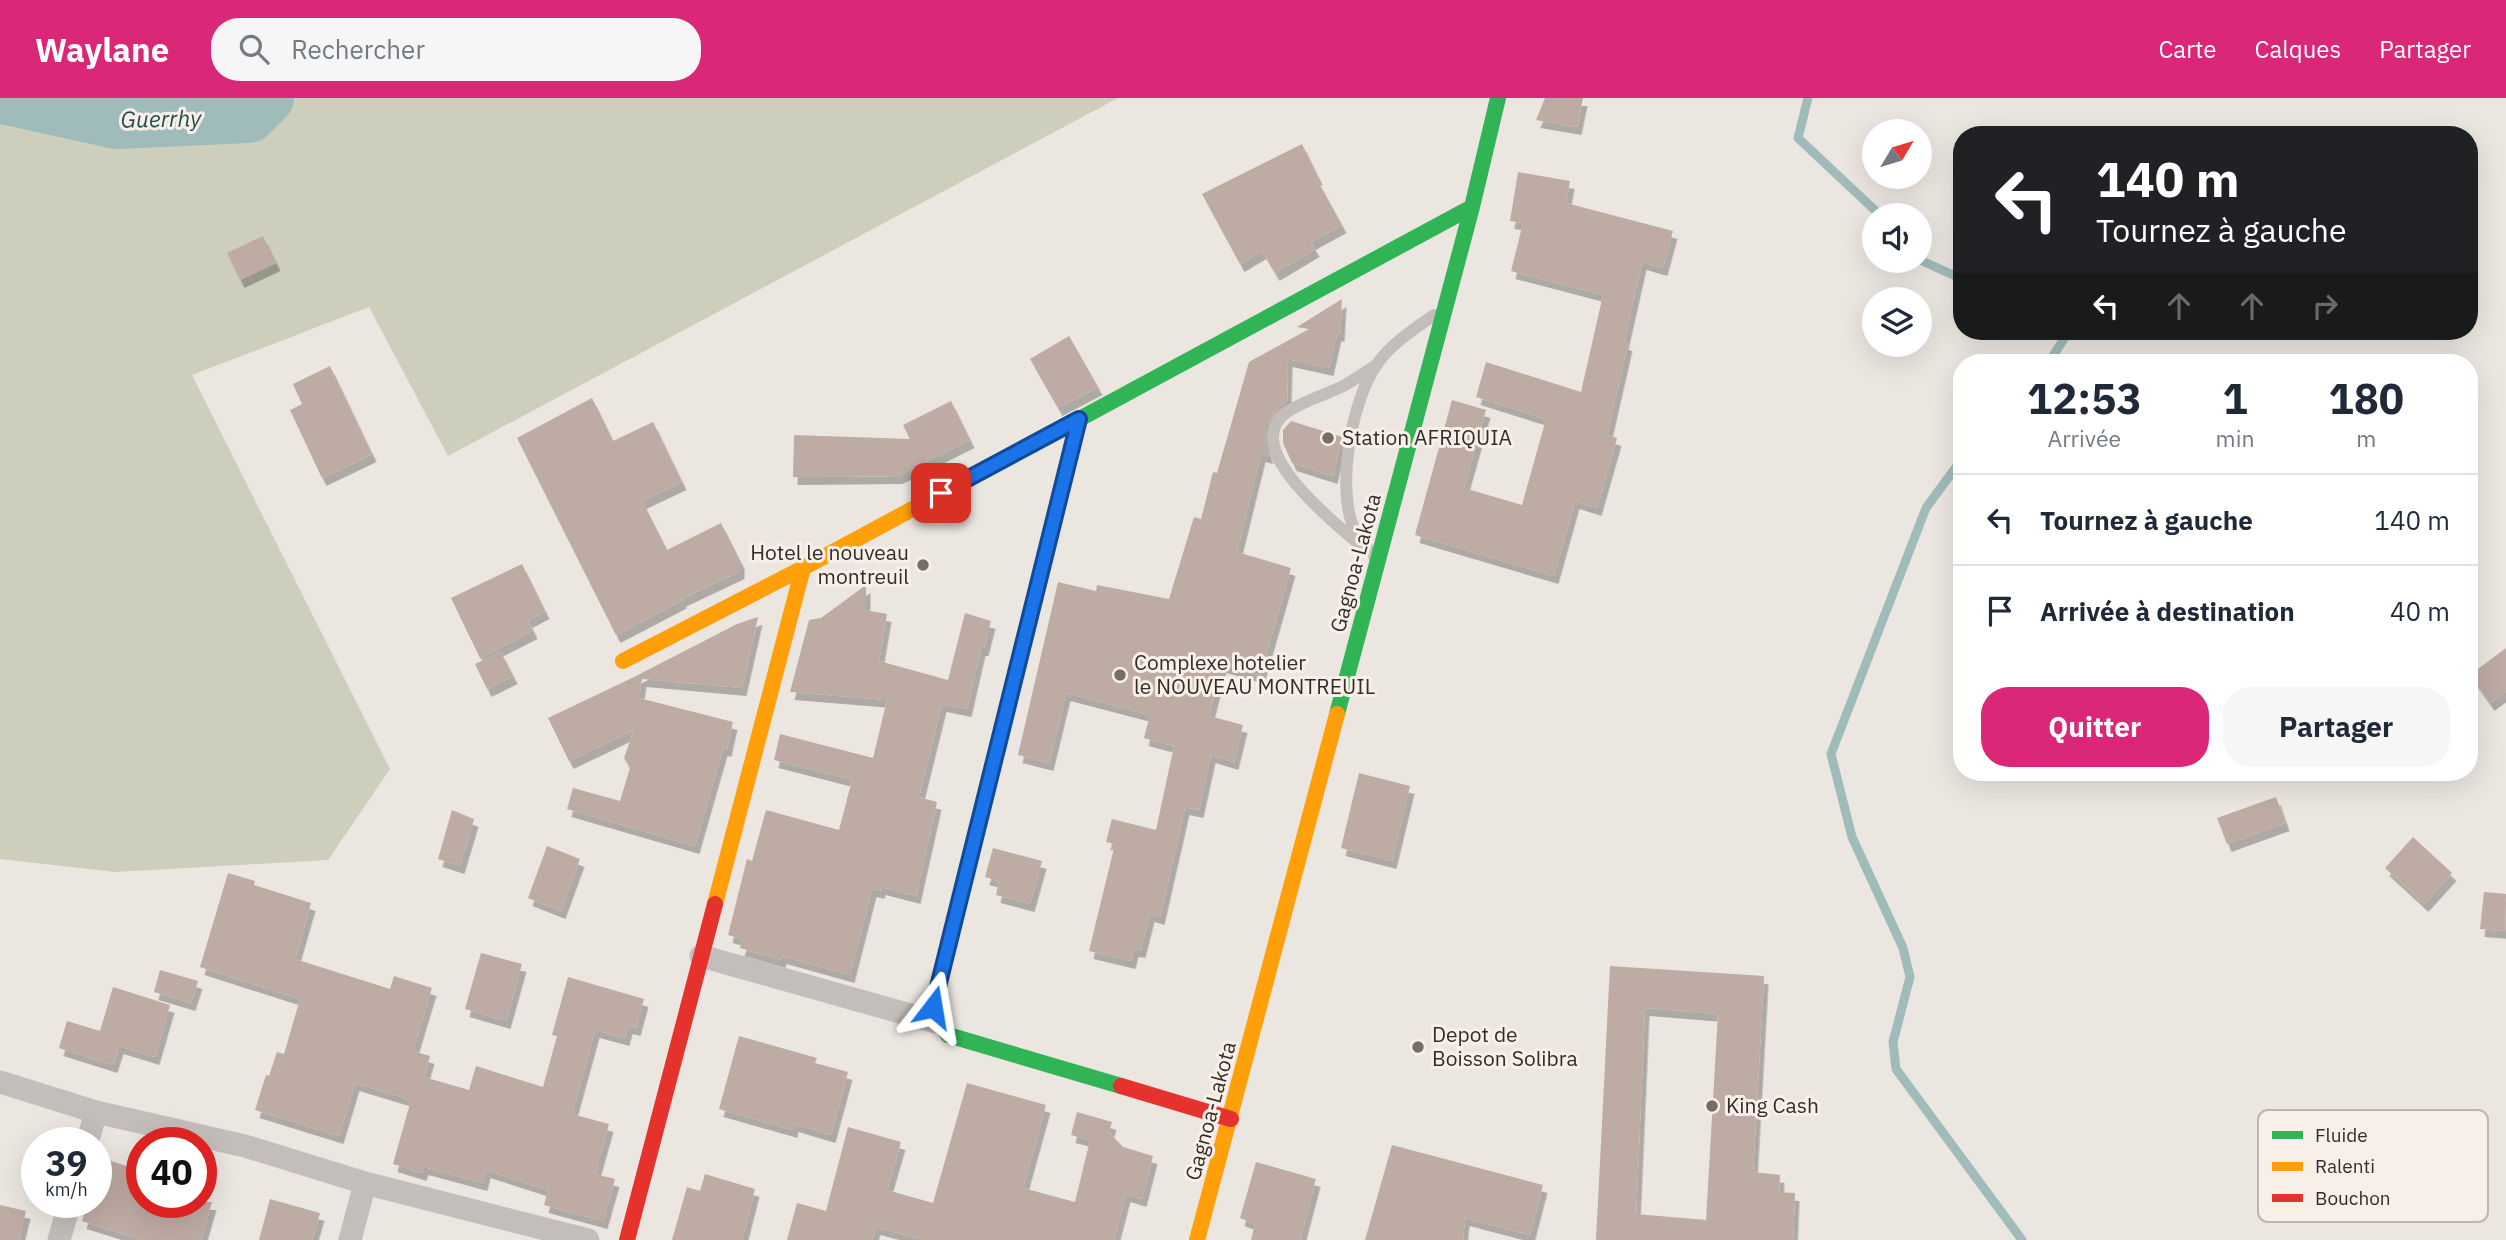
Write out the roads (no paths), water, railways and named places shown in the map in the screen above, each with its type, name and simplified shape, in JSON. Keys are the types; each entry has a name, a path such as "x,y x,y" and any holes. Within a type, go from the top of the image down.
{"street":[{"name":"Gagnoa-Lakota","path":"1197,1240 1446,307 1498,98"},
{"path":"623,661 803,568 1472,207"},
{"path":"1079,419 933,1007 939,1023 948,1035 1231,1119"},
{"path":"627,1240 803,568"},
{"path":"701,956 939,1023"},
{"path":"0,1082 96,1112 245,1146 365,1183 583,1239"},
{"path":"92,1127 96,1112"},
{"path":"350,1240 365,1183"},
{"path":"60,1240 66,1218"}],"lane":[{"path":"1378,561 1284,471 1272,445 1274,425 1284,414 1345,385 1377,365 1409,332 1446,307"},
{"path":"1377,365 1361,400 1350,435 1346,470 1349,506 1356,534 1378,561"}],"waterway":[{"name":"Guerrhy","path":"7,98 116,122 249,116 267,98"},
{"path":"1808,98 1798,138 1867,203"},
{"path":"1932,265 1953,275"},
{"path":"2054,354 2063,340"},
{"path":"1953,471 1926,508 1831,754 1852,837 1903,948 1910,977 1893,1042 1896,1069 2022,1240"}],"place":[{"name":"Station AFRIQUIA","path":"1328,438"},
{"name":"Hotel le nouveau montreuil","path":"923,565"},
{"name":"Complexe hotelier le NOUVEAU MONTREUIL","path":"1120,675"},
{"name":"Depot de Boisson Solibra","path":"1418,1047"},
{"name":"King Cash","path":"1712,1106"}]}
